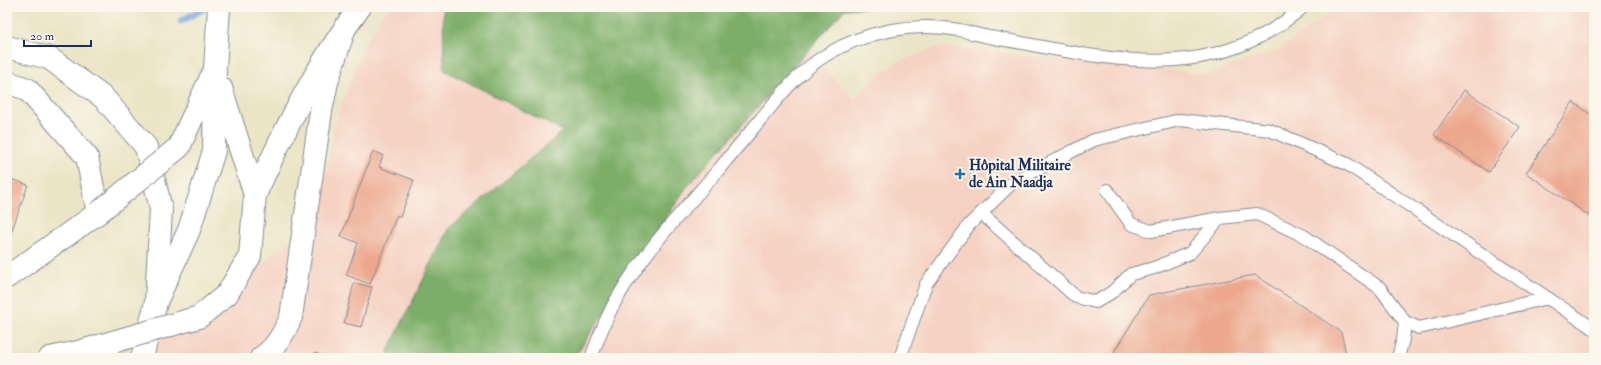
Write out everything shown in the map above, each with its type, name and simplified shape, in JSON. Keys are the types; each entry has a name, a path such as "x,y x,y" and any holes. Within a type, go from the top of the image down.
{"main road":[{"path":"142,358 156,302 189,230 214,152 215,68 219,7"},
{"path":"50,358 78,352 199,317 227,294 250,256 255,196 283,132 315,73 360,7"},
{"path":"261,358 276,345 285,332 291,317 321,111 327,82 345,27"},
{"path":"7,46 49,58 92,89 104,98 146,147 161,209 156,302"},
{"path":"7,278 98,213 179,147 215,68"},
{"path":"215,68 255,196"},
{"path":"7,82 27,89 87,157 98,213"}],"lane":[{"path":"591,358 603,325 617,298 641,262 790,83 826,55 845,45 867,36 890,30 913,27 936,27 1124,60 1169,61 1209,56 1245,45 1267,34 1288,20 1303,7"},
{"path":"900,358 926,284 969,225 1013,182 1094,140 1180,120 1270,130 1347,164 1594,329"},
{"path":"1107,190 1131,224 1150,231 1220,218 1257,214 1304,236 1380,288 1405,322 1419,328 1548,298"},
{"path":"981,213 1076,297 1096,302 1112,292 1131,274 1154,268 1190,252 1220,218"},
{"path":"1398,358 1404,339 1405,322"}],"shaded area":[{"name":"Hôpital Militaire de Ain Naadja","path":"388,7 769,7 854,100 875,78 898,62 937,47 1206,74 1277,51 1340,7 1594,7 1594,358 126,358 317,223 335,124 364,44"}],"green space":[{"path":"443,7 913,7 845,9 686,188 574,358 389,358 388,351 448,229 563,131 444,70"}],"building":[{"path":"1464,90 1520,127 1489,172 1434,135"},
{"path":"1573,102 1594,117 1594,219 1526,173"},
{"path":"373,151 383,155 379,167 414,180 400,217 397,215 370,284 346,275 358,243 341,236"},
{"path":"8,178 28,185 7,244 7,180"},
{"path":"1255,275 1341,332 1347,358 1122,358 1114,352 1149,295"},
{"path":"354,283 372,287 361,327 344,323"},
{"path":"314,353 332,358 313,358"}],"waterway":[{"path":"181,21 207,7"}],"place":[{"name":"Hôpital Militaire de Ain Naadja","path":"960,174"}]}
